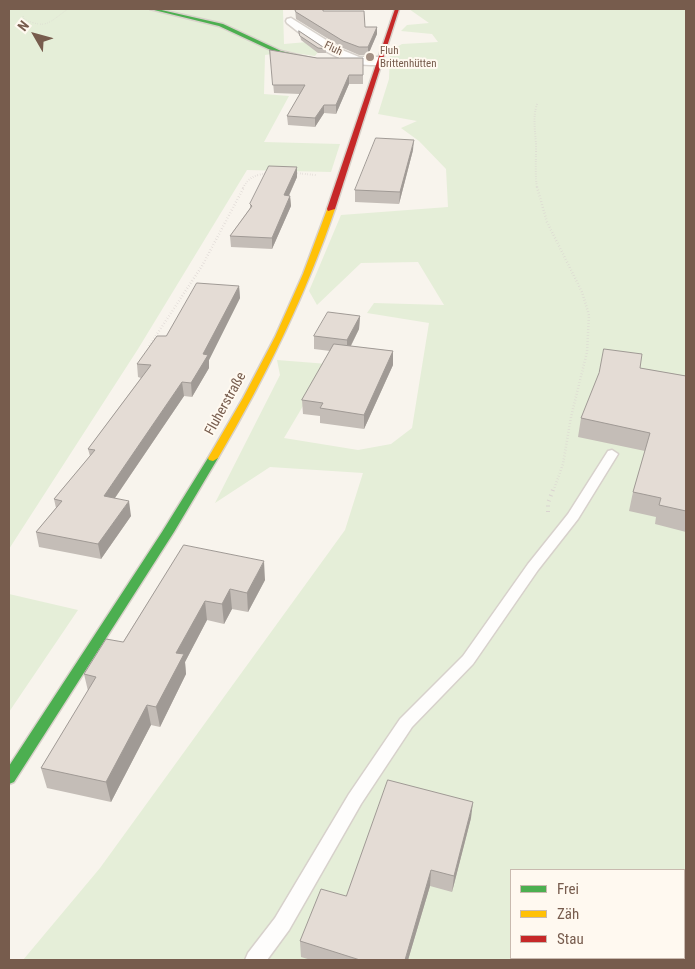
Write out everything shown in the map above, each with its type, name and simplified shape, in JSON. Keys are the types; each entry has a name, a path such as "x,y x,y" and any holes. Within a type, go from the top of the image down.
{"street":[{"path":"152,9 221,25 279,52 297,57 317,60 357,60"},
{"name":"Fluherstraße","path":"9,778 168,532 220,446 274,350 318,248 397,9"},
{"name":"Fluh","path":"291,21 316,41 357,60 380,61"}],"lane":[{"path":"255,960 282,924 354,799 406,723 468,660 573,516 612,454"}],"path":[{"path":"23,16 24,19 38,26 45,25 68,9"},
{"path":"537,104 534,113 536,148 534,167 537,187 546,222 582,292 589,315 586,352 571,417 563,464 548,503 548,548"},
{"path":"149,346 187,292 212,250 247,180 252,176 276,173"},
{"path":"294,174 342,176"}],"green space":[{"path":"9,9 322,9 283,10 284,44 307,42 321,48 315,56 287,52 265,55 264,94 289,96 264,142 340,144 331,172 247,170 138,349 9,549"},
{"path":"409,9 686,9 686,960 23,960 100,868 345,530 363,473 270,467 215,503 280,375 277,360 328,364 284,438 358,450 391,444 412,428 429,323 367,313 374,303 444,305 418,262 361,263 317,305 309,291 341,215 448,207 446,169 419,141 401,128 417,121 378,114 389,79 390,51 402,44 438,42 432,34 401,31 407,25 429,23"},
{"path":"9,594 78,610 9,712"}],"building":[{"path":"295,9 364,11 365,27 377,27 368,47 359,47 343,41 296,12"},
{"path":"299,31 326,49 318,48 300,36"},
{"path":"270,50 317,58 363,58 363,75 349,75 336,105 324,105 315,118 287,116 305,85 273,85"},
{"path":"376,138 414,140 400,192 355,190"},
{"path":"269,166 297,167 284,195 290,196 272,238 230,236 252,206 250,204"},
{"path":"197,283 239,286 203,354 208,355 191,383 182,382 104,496 129,501 98,544 36,532 62,501 54,499 95,450 88,449 151,365 137,364 157,336 166,336"},
{"path":"328,312 360,316 347,340 314,336"},
{"path":"334,344 393,351 364,415 320,408 323,403 302,400"},
{"path":"604,349 642,354 640,368 686,376 686,511 659,505 661,498 633,492 650,433 581,418 599,373"},
{"path":"184,545 264,561 247,593 230,589 222,604 205,601 176,653 184,654 156,707 147,705 106,782 41,768 96,677 84,674 106,639 123,642"},
{"path":"388,780 473,802 454,876 431,870 405,960 360,960 300,941 321,889 346,896"}],"traffic: fast":[{"path":"152,9 221,25 279,52 311,59"},
{"path":"9,778 168,532 213,458"}],"traffic: slow":[{"path":"213,458 264,368 294,306 331,209"}],"traffic: jam":[{"path":"331,209 397,9"}],"place":[{"name":"Fluh Brittenhütten","path":"370,57"}]}
